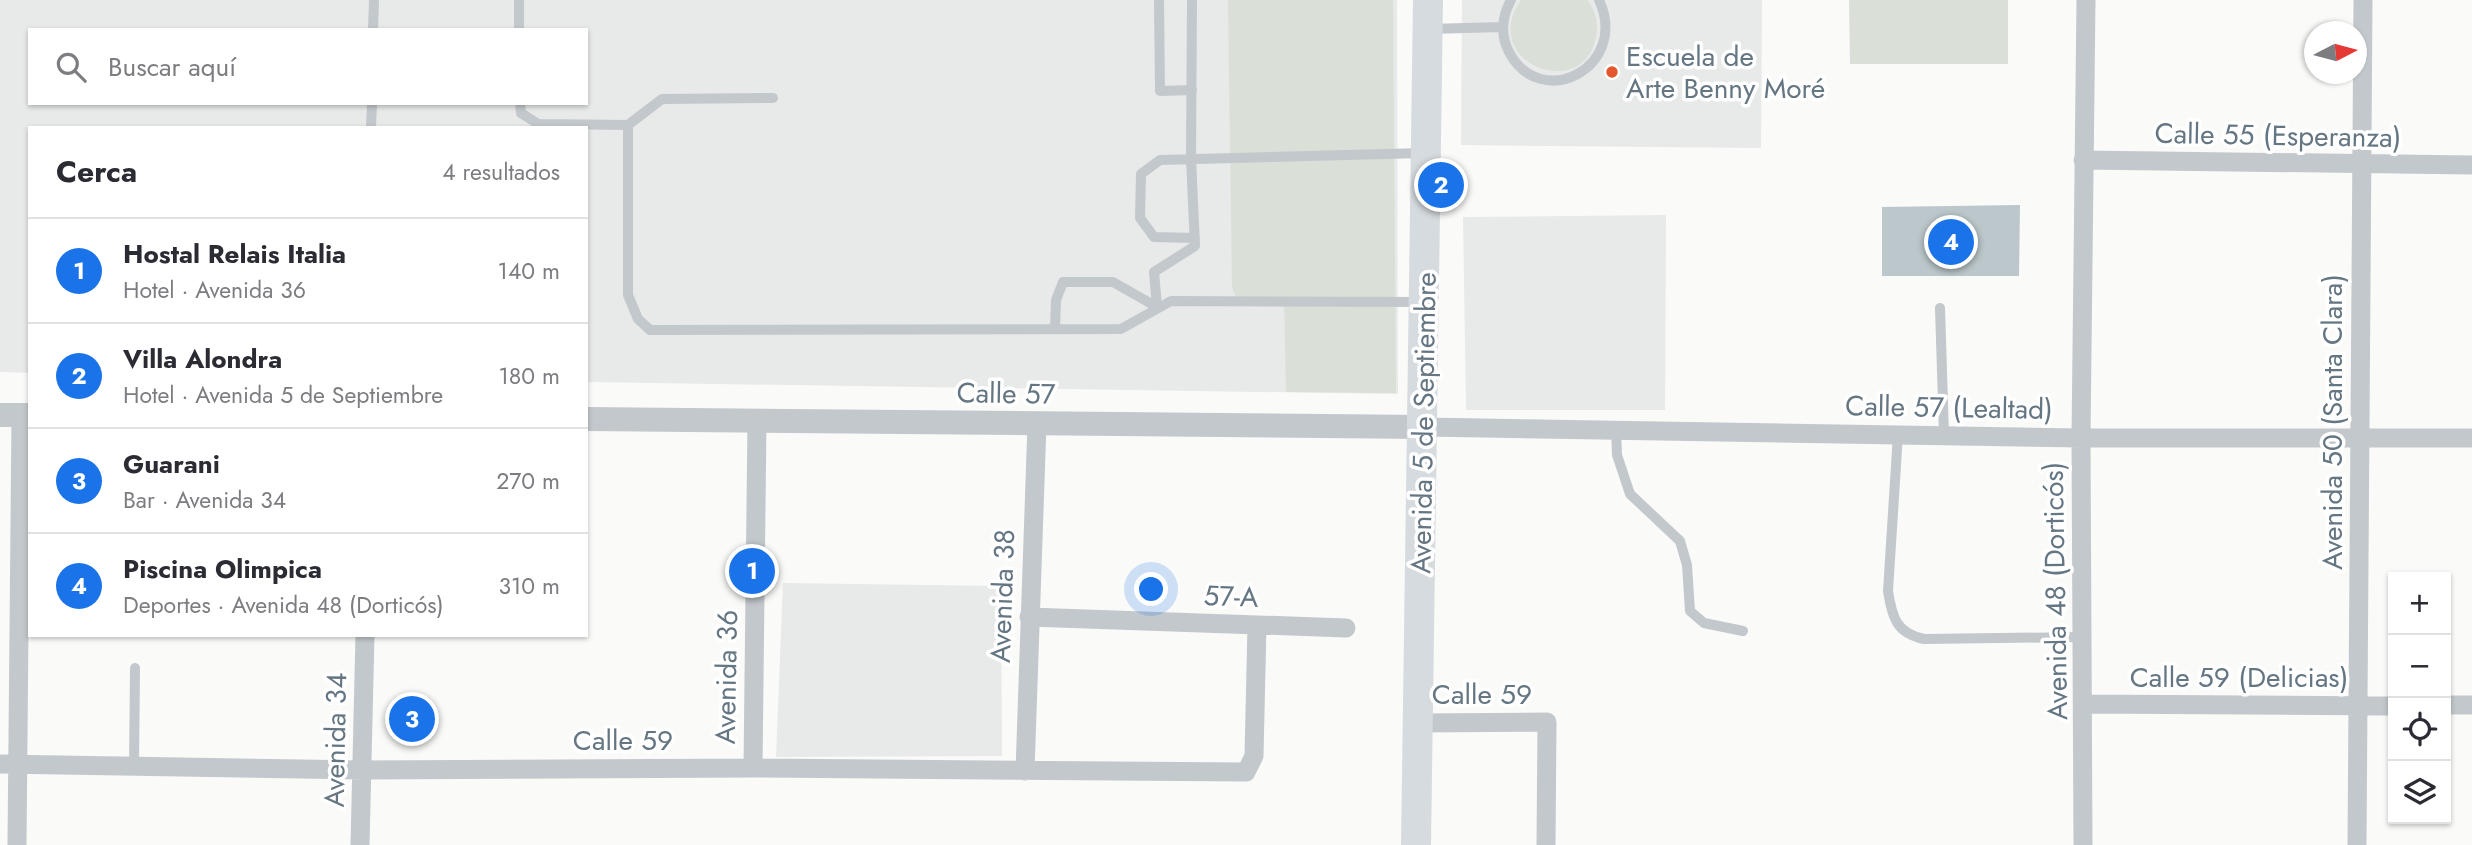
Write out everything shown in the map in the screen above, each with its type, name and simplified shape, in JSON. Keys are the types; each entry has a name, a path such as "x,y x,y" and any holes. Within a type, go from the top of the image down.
{"main road":[{"name":"Avenida 5 de Septiembre","path":"1416,845 1426,302 1428,14"}],"street":[{"name":"Avenida 48 (Dorticós)","path":"2083,845 2085,704 2081,438 2086,0"},
{"name":"Avenida 50 (Santa Clara)","path":"2357,845 2363,0"},
{"name":"Calle 55 (Esperanza)","path":"2083,160 2472,165"},
{"path":"17,415 9,764 18,845"},
{"name":"Calle 57","path":"588,419 1424,427"},
{"name":"Avenida 36","path":"753,768 757,420"},
{"name":"Avenida 38","path":"1025,771 1037,424"},
{"name":"Calle 57 (Lealtad)","path":"1424,427 2081,438 2472,439"},
{"name":"57-A","path":"1029,617 1346,628"},
{"name":"Calle 59","path":"9,764 363,770 753,768 1246,772 1254,757 1257,625"},
{"name":"Avenida 34","path":"360,845 365,637"},
{"name":"Calle 59 (Delicias)","path":"2085,704 2388,706"},
{"path":"2451,705 2472,705"},
{"name":"Calle 59","path":"1417,723 1547,722 1546,845"}],"lane":[{"path":"373,28 374,0"},
{"path":"519,0 519,28"},
{"path":"1159,0 1160,91 1192,90"},
{"path":"1157,307 1154,272 1195,246 1191,158 1192,0"},
{"path":"1511,0 1502,27 1505,44 1513,60 1527,72 1544,79 1561,80 1578,75 1593,64 1603,49 1607,31 1605,13 1599,0"},
{"path":"1428,14 1502,27"},
{"path":"520,105 521,113 538,124 628,125 662,99 773,98"},
{"path":"371,126 372,105"},
{"path":"628,125 628,295 638,319 650,330 1122,329 1171,301 1426,302"},
{"path":"1195,238 1154,237 1140,218 1141,174 1160,160 1427,153"},
{"path":"1055,330 1056,300 1063,282 1113,282 1157,307"},
{"path":"1940,308 1944,435"},
{"path":"1616,429 1617,455 1630,494 1680,541 1688,565 1690,611 1704,623 1743,631"},
{"path":"1898,433 1888,591 1892,615 1898,628 1910,636 1924,639 2084,637"},
{"path":"134,766 135,668"}],"shaded area":[{"path":"0,0 1397,0 1398,394 588,382 588,126 28,126 28,373 0,372"},
{"path":"1228,0 1393,0 1396,393 1286,392 1284,297 1236,298 1232,287"},
{"name":"Escuela de Arte Benny Moré","path":"1462,0 1762,0 1761,148 1461,145"},
{"path":"1521,0 1587,0 1595,14 1597,30 1595,41 1585,59 1571,69 1553,71 1536,66 1521,56 1512,41 1511,22"},
{"path":"1849,0 2008,0 2008,64 1850,64"},
{"path":"2020,205 2019,276 1882,276 1882,207"},
{"path":"1666,215 1665,410 1466,410 1463,217"},
{"path":"783,583 1001,586 1002,756 776,757"}],"place":[{"name":"Escuela de Arte Benny Moré","path":"1612,72"},
{"name":"Villa Alondra","path":"1441,185"},
{"name":"Piscina Olimpica","path":"1951,242"},
{"name":"Hostal Relais Italia","path":"752,571"},
{"name":"Guarani","path":"412,719"}]}
